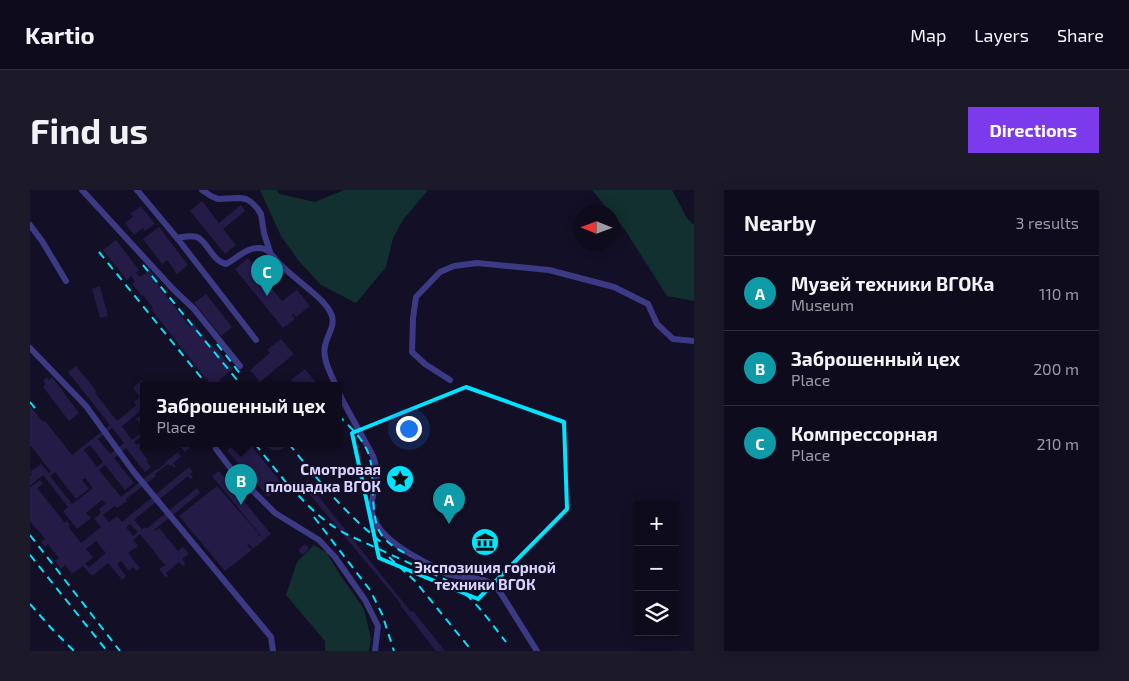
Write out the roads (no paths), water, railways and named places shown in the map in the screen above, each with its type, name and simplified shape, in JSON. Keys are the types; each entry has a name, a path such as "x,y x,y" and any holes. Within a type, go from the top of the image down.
{"lane":[{"path":"82,190 173,289 194,309 240,366"},
{"path":"137,190 177,238 256,340"},
{"path":"202,190 218,199 239,198 251,202 261,214 270,252"},
{"path":"30,225 66,281"},
{"path":"177,238 192,236 199,238 220,261 226,264 253,248 265,248 270,252 279,263 323,301 329,309 333,324 324,352 334,382"},
{"path":"450,380 425,364 412,352 413,318 416,297 440,272 454,266 477,263 549,270 614,286 648,304 657,324 673,339 694,341"},
{"path":"30,348 86,406 133,471 272,637 273,651"},
{"path":"342,400 376,464 377,474 371,504 373,516 379,527 397,546 444,572 453,575 476,577 496,587 537,651"},
{"path":"216,449 232,470 275,512 319,540 335,557 365,600 378,626 376,651"}],"railway":[{"path":"99,252 205,382"},
{"path":"143,265 239,382"},
{"path":"217,344 241,375"},
{"path":"30,402 38,412"},
{"path":"342,419 357,435 368,452 372,468 374,511 379,531 396,548 410,556"},
{"path":"257,447 292,490"},
{"path":"291,447 346,510 385,545"},
{"path":"289,485 315,512 337,529 454,585 478,607 506,642"},
{"path":"314,517 370,590 382,614 394,651"},
{"path":"30,535 120,651"},
{"path":"30,555 107,651"},
{"path":"389,557 415,581 472,651"},
{"path":"30,604 74,651"}],"place":[{"name":"Компрессорная","path":"267,296"},
{"name":"Смотровая площадка ВГОК","path":"400,479"},
{"name":"Заброшенный цех","path":"241,505"},
{"name":"Музей техники ВГОКа","path":"449,524"},
{"name":"Экспозиция горной техники ВГОК","path":"485,542"}]}
